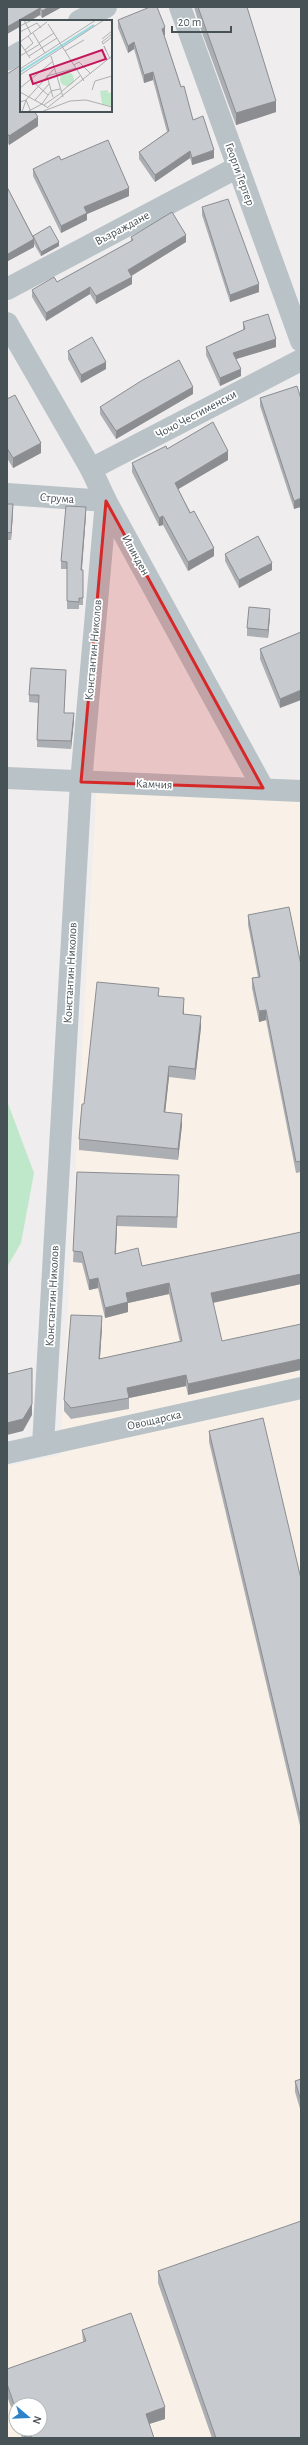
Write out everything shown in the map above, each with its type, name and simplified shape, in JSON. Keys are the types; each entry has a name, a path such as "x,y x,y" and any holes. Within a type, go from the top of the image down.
{"street":[{"path":"81,20 106,7"},
{"name":"Георги Тертер","path":"180,7 301,341"},
{"path":"7,60 20,53"},
{"name":"Възраждане","path":"7,289 238,166"},
{"name":"Илинден","path":"7,323 91,469 106,501 263,788"},
{"name":"Чочо Честименски","path":"91,469 301,360"},
{"name":"Струма","path":"7,494 106,501"},
{"name":"Константин Николов","path":"43,1445 81,782 106,501"},
{"name":"Камчия","path":"7,778 263,788 301,791"},
{"name":"Овощарска","path":"7,1453 301,1388"}],"highlighted area":[{"path":"106,501 263,788 81,782"}],"shaded area":[{"path":"97,782 301,791 301,2438 7,2438 7,1466 60,1455"}],"green space":[{"path":"7,1101 34,1173 21,1243 7,1267"}],"building":[{"path":"7,7 49,7 42,11 40,8 7,27"},
{"path":"150,7 157,7 165,27 162,29 181,87 184,86 193,120 203,116 214,150 192,158 190,151 155,175 139,152 169,131 153,72 144,75 134,42 128,46 118,20"},
{"path":"198,7 247,7 276,101 236,113"},
{"path":"20,66 20,112 35,112 38,117 9,136 7,133 7,74"},
{"path":"108,140 129,188 84,207 87,213 61,226 33,169 59,156 61,160"},
{"path":"7,187 34,239 8,254 7,251"},
{"path":"228,199 259,284 230,295 202,207"},
{"path":"172,212 186,235 128,270 132,277 96,296 90,287 46,313 32,290 54,277 57,282 133,240 131,237"},
{"path":"50,226 59,242 41,252 33,236"},
{"path":"268,314 276,339 233,353 241,369 220,378 206,347 245,329 243,322"},
{"path":"92,337 106,362 81,375 68,351"},
{"path":"179,360 193,387 116,431 100,407 141,381"},
{"path":"297,386 301,399 301,498 294,501 260,398"},
{"path":"15,395 41,443 13,458 7,448 7,399"},
{"path":"213,422 228,451 175,483 190,513 194,511 214,548 188,562 163,516 159,518 132,463 166,446 167,449"},
{"path":"7,504 13,504 11,533 7,532"},
{"path":"66,506 86,507 81,570 83,570 83,598 79,598 79,602 67,601 67,562 61,561"},
{"path":"258,536 272,563 239,580 225,554"},
{"path":"249,607 270,609 268,630 247,628"},
{"path":"301,632 301,690 280,699 260,649"},
{"path":"31,668 66,670 64,713 74,713 71,741 37,740 39,695 29,695"},
{"path":"289,907 301,965 301,1161 296,1162 266,1010 259,1011 252,978 260,977 248,915"},
{"path":"97,982 159,988 158,996 184,998 183,1014 201,1016 195,1069 169,1066 164,1112 182,1114 178,1149 79,1139"},
{"path":"77,1172 179,1175 177,1217 117,1216 115,1254 138,1248 142,1266 301,1232 301,1274 211,1293 222,1341 301,1324 301,1359 188,1384 186,1375 127,1388 129,1398 71,1408 64,1400 71,1315 102,1316 99,1359 182,1341 169,1283 126,1293 128,1302 105,1308 98,1278 89,1280 82,1252 73,1251"},
{"path":"32,1368 32,1404 23,1419 7,1423 7,1374"},
{"path":"263,1418 301,1579 301,1819 209,1431"},
{"path":"301,2079 301,2101 295,2081"},
{"path":"301,2221 301,2438 216,2438 158,2271"},
{"path":"131,2313 165,2407 146,2414 154,2438 32,2438 48,2437 48,2397 12,2397 7,2384 7,2369 86,2341 82,2330"}]}
